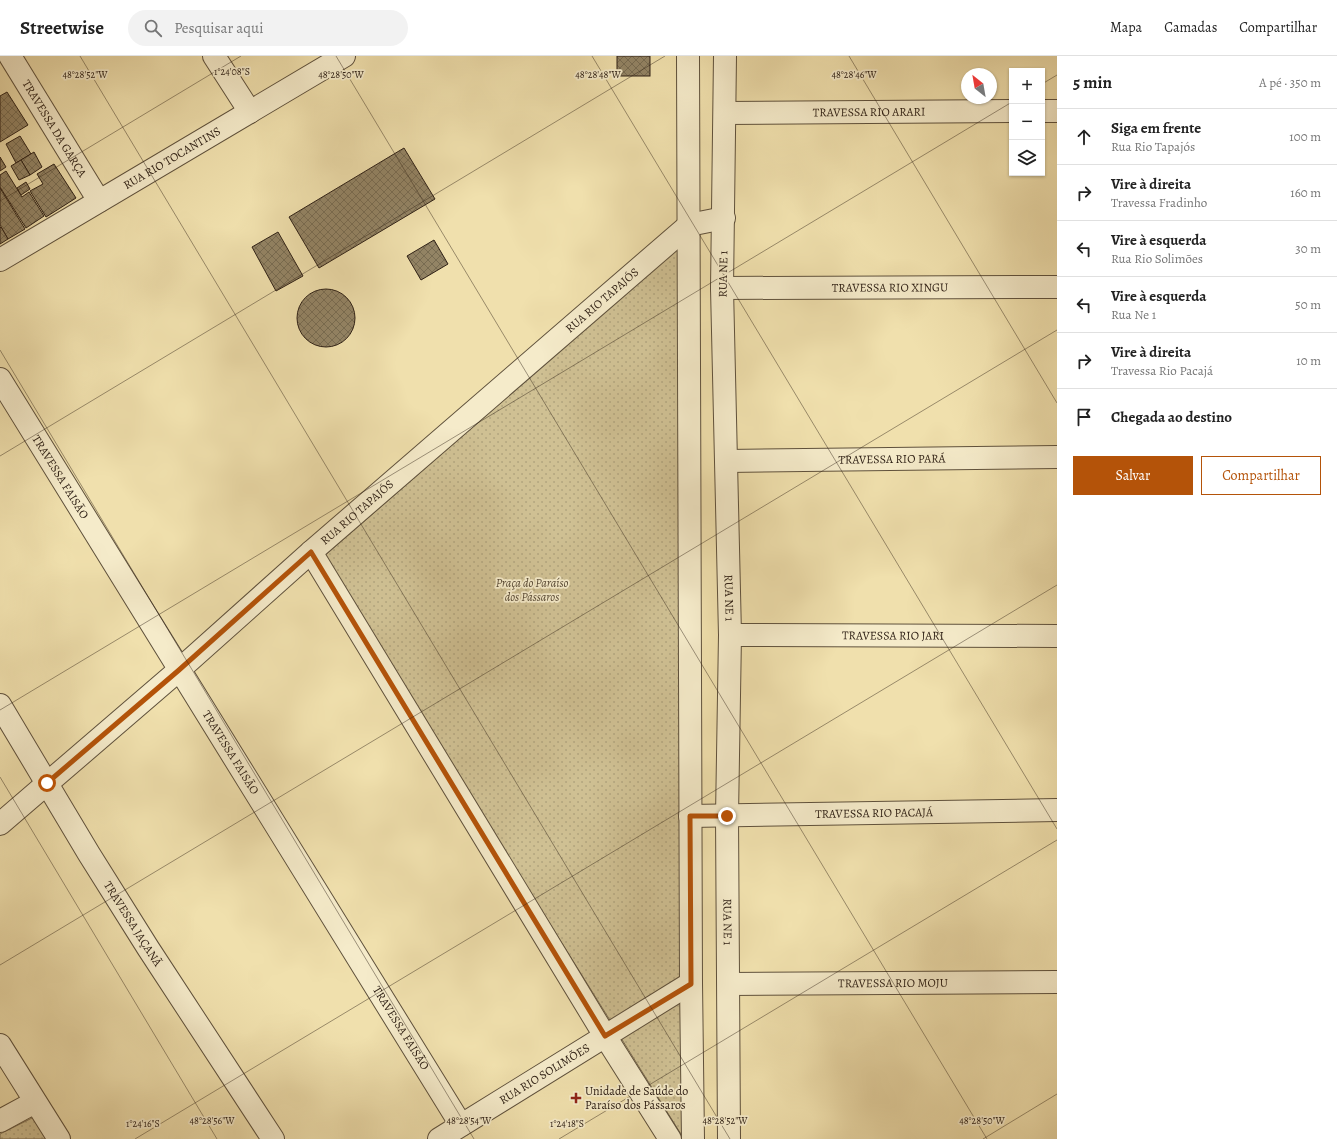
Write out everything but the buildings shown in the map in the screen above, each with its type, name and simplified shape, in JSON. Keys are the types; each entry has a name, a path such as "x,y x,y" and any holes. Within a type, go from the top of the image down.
{"street":[{"name":"TRAVESSA DA GARÇA","path":"10,56 99,201"},
{"path":"214,56 250,112"},
{"name":"RUA RIO TOCANTINS","path":"0,260 344,56"},
{"path":"688,56 690,816 693,1139"},
{"name":"RUA NE 1","path":"725,56 722,288 730,635 727,816 729,1139"},
{"name":"TRAVESSA RIO ARARI","path":"725,113 1009,111"},
{"path":"1045,111 1057,111"},
{"name":"RUA RIO TAPAJÓS","path":"0,824 179,670 311,552 689,225 724,218"},
{"name":"TRAVESSA RIO XINGU","path":"722,288 1057,287"},
{"name":"TRAVESSA FAISÃO","path":"0,379 461,1125"},
{"name":"TRAVESSA RIO PARÁ","path":"727,460 1057,457"},
{"path":"311,552 605,1036 670,1139"},
{"name":"TRAVESSA RIO JARI","path":"730,635 1057,636"},
{"name":"TRAVESSA JAÇANÃ","path":"0,705 89,854 148,948 273,1139"},
{"name":"TRAVESSA RIO PACAJÁ","path":"690,816 1057,810"},
{"name":"TRAVESSA RIO MOJU","path":"729,984 1057,982"},
{"name":"RUA RIO SOLIMÕES","path":"439,1139 691,984"},
{"path":"0,1045 59,1139"},
{"path":"0,1121 35,1102"}],"green space":[{"name":"Praça do Paraíso dos Pássaros","path":"696,233 684,1139 322,558"},
{"path":"50,1109 68,1139 0,1139 0,1134"}],"place":[{"name":"Unidade de Saúde do Paraíso dos Pássaros","path":"576,1098"}],"route":[{"path":"47,783 179,670 311,552 605,1036 691,984 690,816 727,816"}]}
